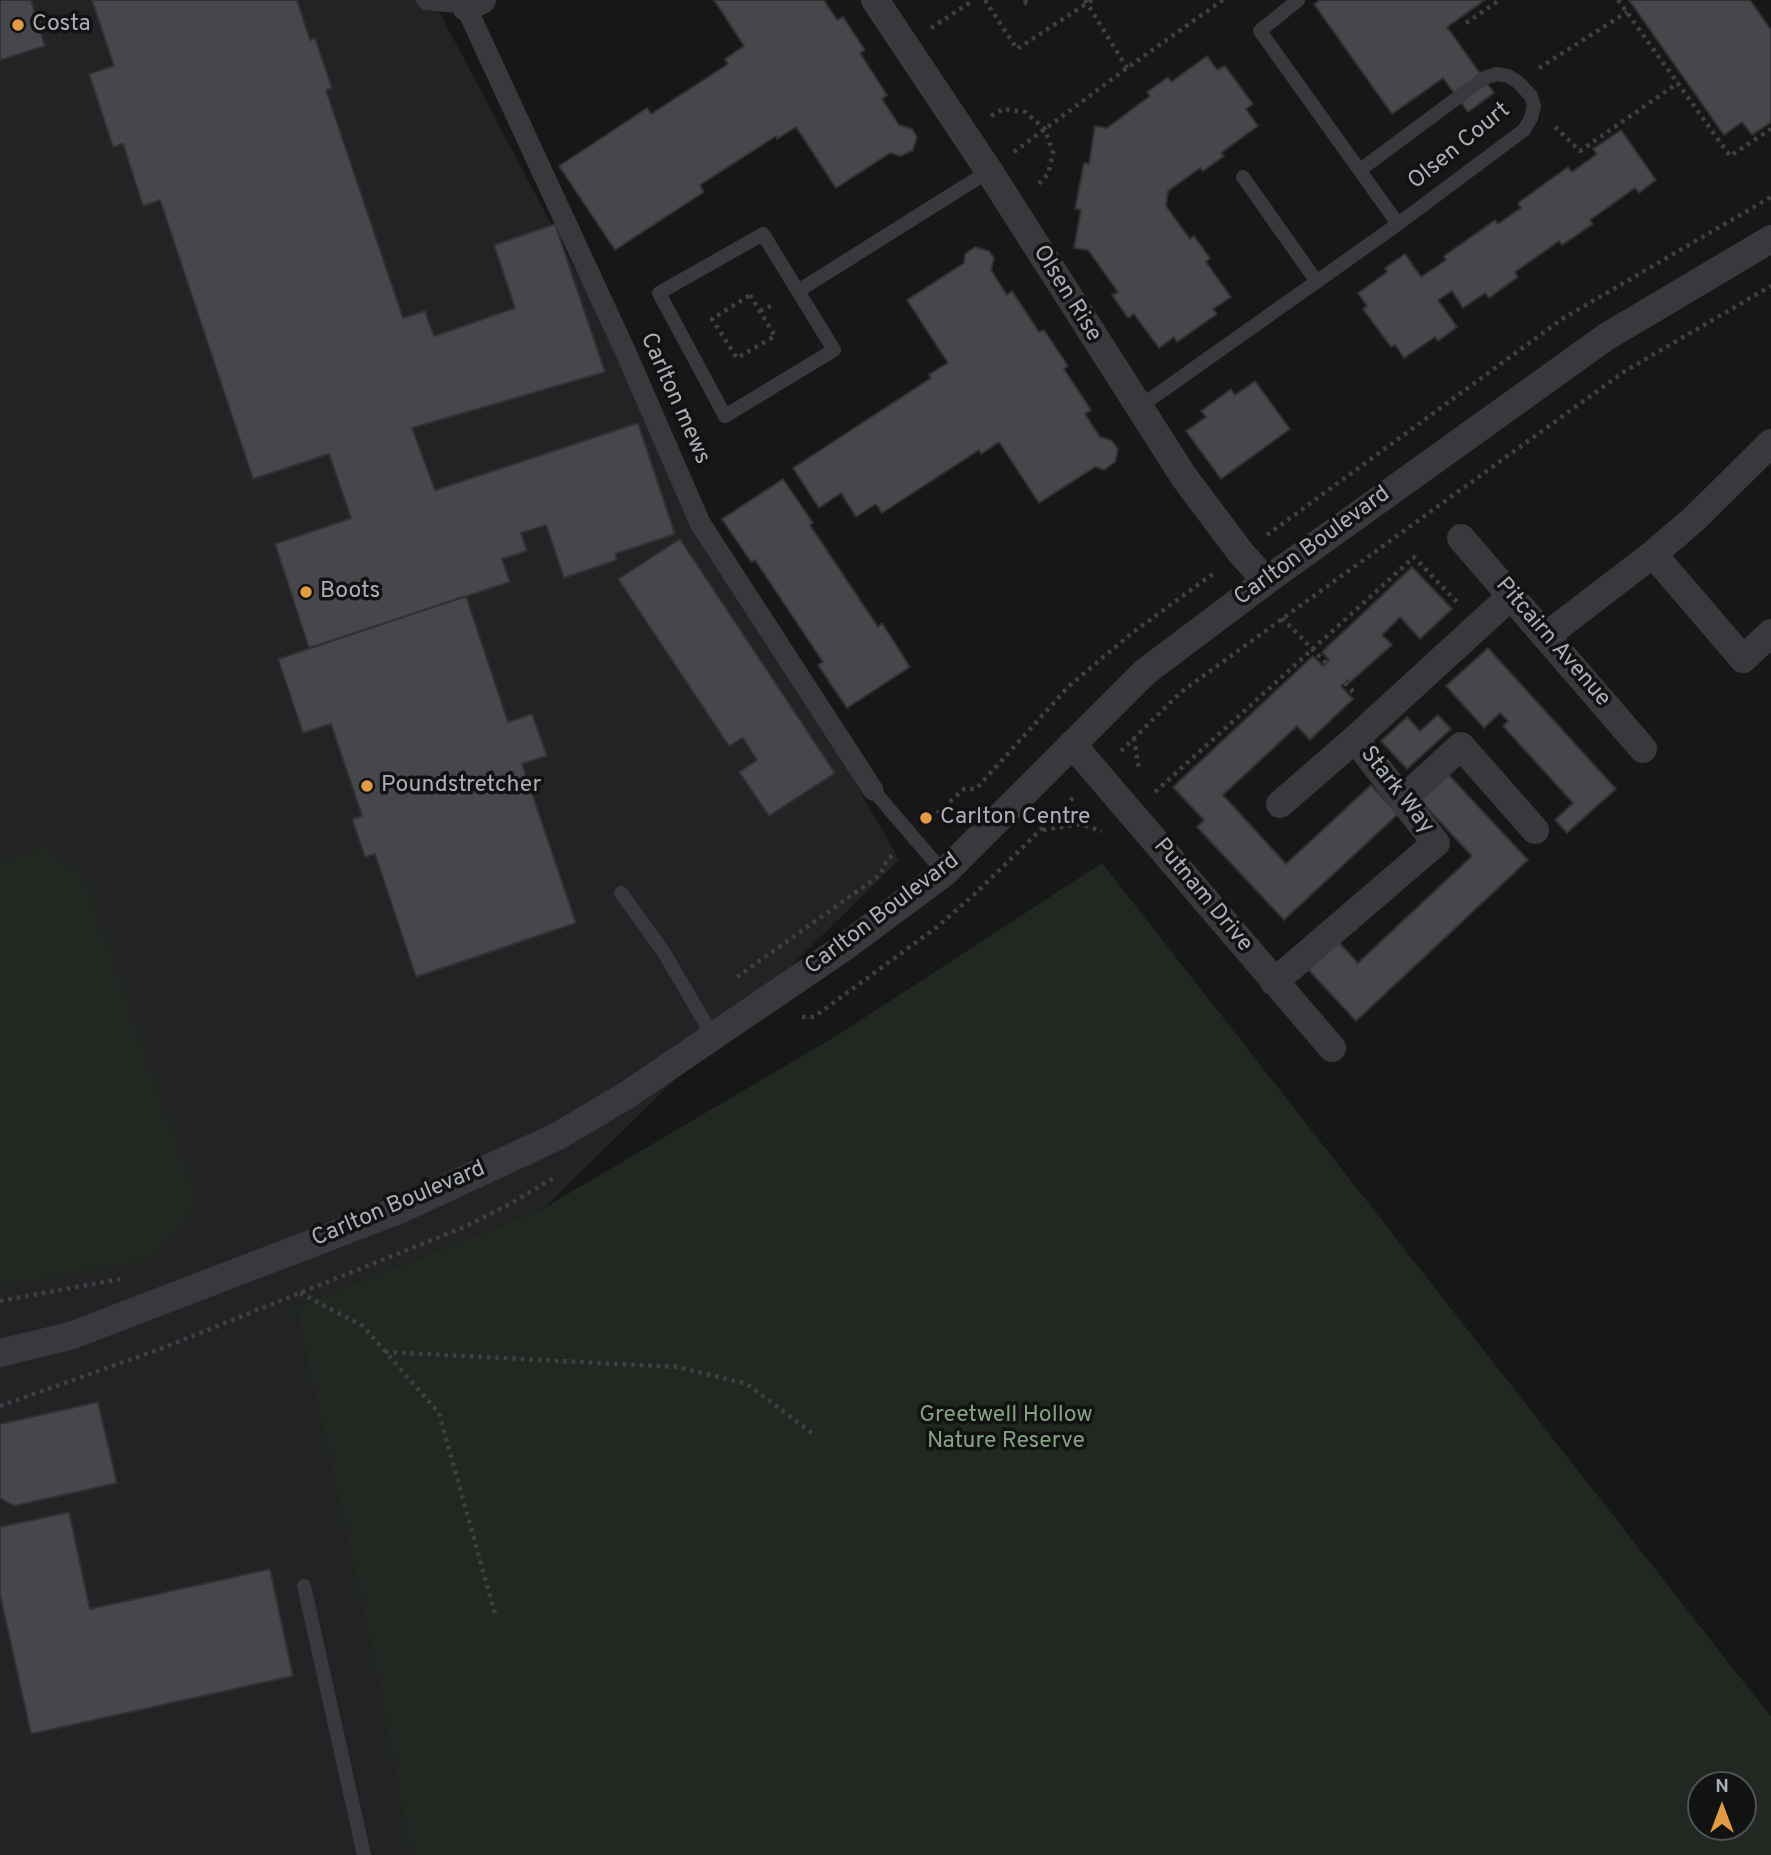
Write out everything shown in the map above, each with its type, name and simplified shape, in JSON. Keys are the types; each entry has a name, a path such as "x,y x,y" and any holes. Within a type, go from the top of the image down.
{"street":[{"name":"Olsen Rise","path":"875,0 989,171 1184,477 1241,553 1266,581"},
{"name":"Carlton mews","path":"474,4 700,523 873,790"},
{"name":"Carlton Boulevard","path":"0,1353 69,1336 399,1210 558,1136 627,1096 843,948 944,873 1145,672 1266,581 1606,337 1771,239"},
{"path":"1546,636 1694,519 1771,443"},
{"name":"Pitcairn Avenue","path":"1461,538 1643,750"},
{"path":"1653,554 1743,659 1771,634"},
{"name":"Stark Way","path":"1275,982 1436,843 1354,739 1511,596"},
{"path":"1280,804 1354,739"},
{"name":"Putnam Drive","path":"1072,744 1332,1048"},
{"path":"1402,800 1461,746 1535,830"}],"lane":[{"path":"423,0 426,3 474,4"},
{"name":"Olsen Court","path":"1298,0 1260,31 1398,224"},
{"name":"Olsen Court","path":"1138,408 1398,224 1524,130 1534,106 1531,96 1508,76 1497,74 1484,78 1360,170"},
{"path":"798,291 989,171"},
{"path":"1243,177 1317,282"},
{"path":"763,234 798,291 834,350 725,416 659,293 763,234"},
{"path":"873,790 944,873"},
{"path":"621,893 663,951 714,1038"},
{"path":"304,1586 364,1855"}],"path":[{"path":"904,44 974,0"},
{"path":"985,0 1017,49 1088,1 1127,68"},
{"path":"1024,0 1030,0"},
{"path":"989,171 1223,0"},
{"path":"1466,23 1500,0"},
{"path":"1618,0 1730,156 1771,129"},
{"path":"1518,82 1627,12"},
{"path":"1534,106 1580,151 1678,83"},
{"path":"962,132 1003,109 1025,113 1045,129 1053,153 1048,174 1034,189 1010,206"},
{"path":"750,295 775,335 737,358 712,319 750,295"},
{"path":"1152,795 1414,557 1480,625"},
{"path":"1282,618 1326,663"},
{"path":"299,1293 363,1326 439,1413 495,1614"},
{"path":"385,1352 677,1367 747,1384 816,1436"}],"shaded area":[{"path":"0,0 433,0 703,512 899,860 544,1208 295,1307 420,1855 0,1855"}],"green space":[{"path":"48,845 58,861 84,875 198,1204 153,1259 0,1287 0,862"},
{"name":"Greetwell Hollow Nature Reserve","path":"1102,863 1771,1717 1771,1855 411,1855 373,1651 295,1307 544,1208 841,1033"}],"building":[{"path":"0,0 31,0 45,46 0,60"},
{"path":"92,0 297,0 310,40 315,38 332,88 326,90 403,318 425,311 434,336 515,308 494,245 555,224 605,372 412,428 435,490 638,423 675,534 615,554 617,560 564,578 546,525 521,533 527,551 502,559 510,582 309,648 275,544 351,518 329,454 253,479 160,200 143,206 123,144 113,147 89,74 114,66"},
{"path":"714,0 824,0 837,20 843,17 865,50 860,53 887,95 882,99 899,125 912,129 917,137 913,150 901,156 890,153 836,188 796,127 777,139 776,136 700,185 704,192 615,250 559,166 647,108 651,114 728,64 725,59 744,46"},
{"path":"1320,0 1485,0 1447,27 1494,93 1468,112 1443,78 1392,114 1314,4"},
{"path":"1629,0 1750,0 1771,30 1771,122 1752,135 1742,122 1724,135"},
{"path":"1207,56 1217,70 1225,66 1253,104 1246,109 1258,126 1221,153 1224,156 1203,171 1200,168 1168,191 1166,206 1190,239 1194,236 1210,258 1206,262 1231,297 1213,309 1217,314 1177,342 1174,337 1159,348 1134,314 1128,318 1112,295 1118,292 1088,250 1074,248 1081,210 1075,209 1084,163 1089,164 1095,126 1107,128 1150,96 1147,92 1168,77 1171,82"},
{"path":"1621,130 1656,180 1639,193 1635,188 1590,220 1593,224 1562,245 1559,241 1515,272 1518,277 1489,298 1485,293 1463,308 1452,291 1438,300 1457,327 1438,341 1435,337 1404,358 1395,345 1391,347 1363,309 1367,306 1358,293 1387,272 1385,268 1405,254 1421,277 1446,260 1444,256 1495,220 1498,224 1521,208 1518,203 1568,167 1572,172 1597,154 1593,149"},
{"path":"975,247 989,251 994,258 991,270 1007,295 1012,291 1039,332 1044,330 1068,366 1064,369 1091,410 1085,414 1100,437 1111,440 1118,449 1115,462 1104,470 1095,467 1039,503 999,442 981,454 979,450 882,513 876,504 856,517 841,493 819,508 793,468 931,378 929,374 948,363 907,300 964,263 965,254"},
{"path":"1255,381 1290,429 1221,479 1186,431 1206,417 1201,411 1231,389 1235,395"},
{"path":"783,479 813,523 810,525 878,627 882,623 910,667 847,708 818,665 823,662 755,560 751,562 722,519"},
{"path":"680,539 835,773 769,816 739,772 757,760 743,738 729,746 618,579"},
{"path":"1412,567 1452,609 1420,639 1400,617 1382,635 1392,645 1349,683 1348,680 1341,686 1353,699 1310,740 1297,726 1223,795 1286,864 1371,785 1398,814 1284,920 1197,827 1204,820 1173,787 1313,656 1323,666 1329,660 1322,652"},
{"path":"466,596 508,722 532,714 547,756 522,764 576,923 416,977 375,854 365,857 352,819 362,816 331,724 303,733 278,659"},
{"path":"1488,648 1616,789 1567,833 1555,820 1573,803 1503,726 1508,721 1500,713 1484,728 1446,686"},
{"path":"1438,715 1451,729 1407,769 1381,741 1407,717 1420,731"},
{"path":"1446,772 1528,860 1356,1021 1304,965 1334,937 1358,963 1472,856 1418,798"},
{"path":"98,1402 117,1483 14,1506 0,1498 0,1424"},
{"path":"69,1512 90,1609 270,1569 293,1676 31,1734 0,1595 0,1527"}],"place":[{"name":"Costa","path":"18,25"},
{"name":"Boots","path":"306,592"},
{"name":"Poundstretcher","path":"367,786"},
{"name":"Carlton Centre","path":"926,818"}]}
